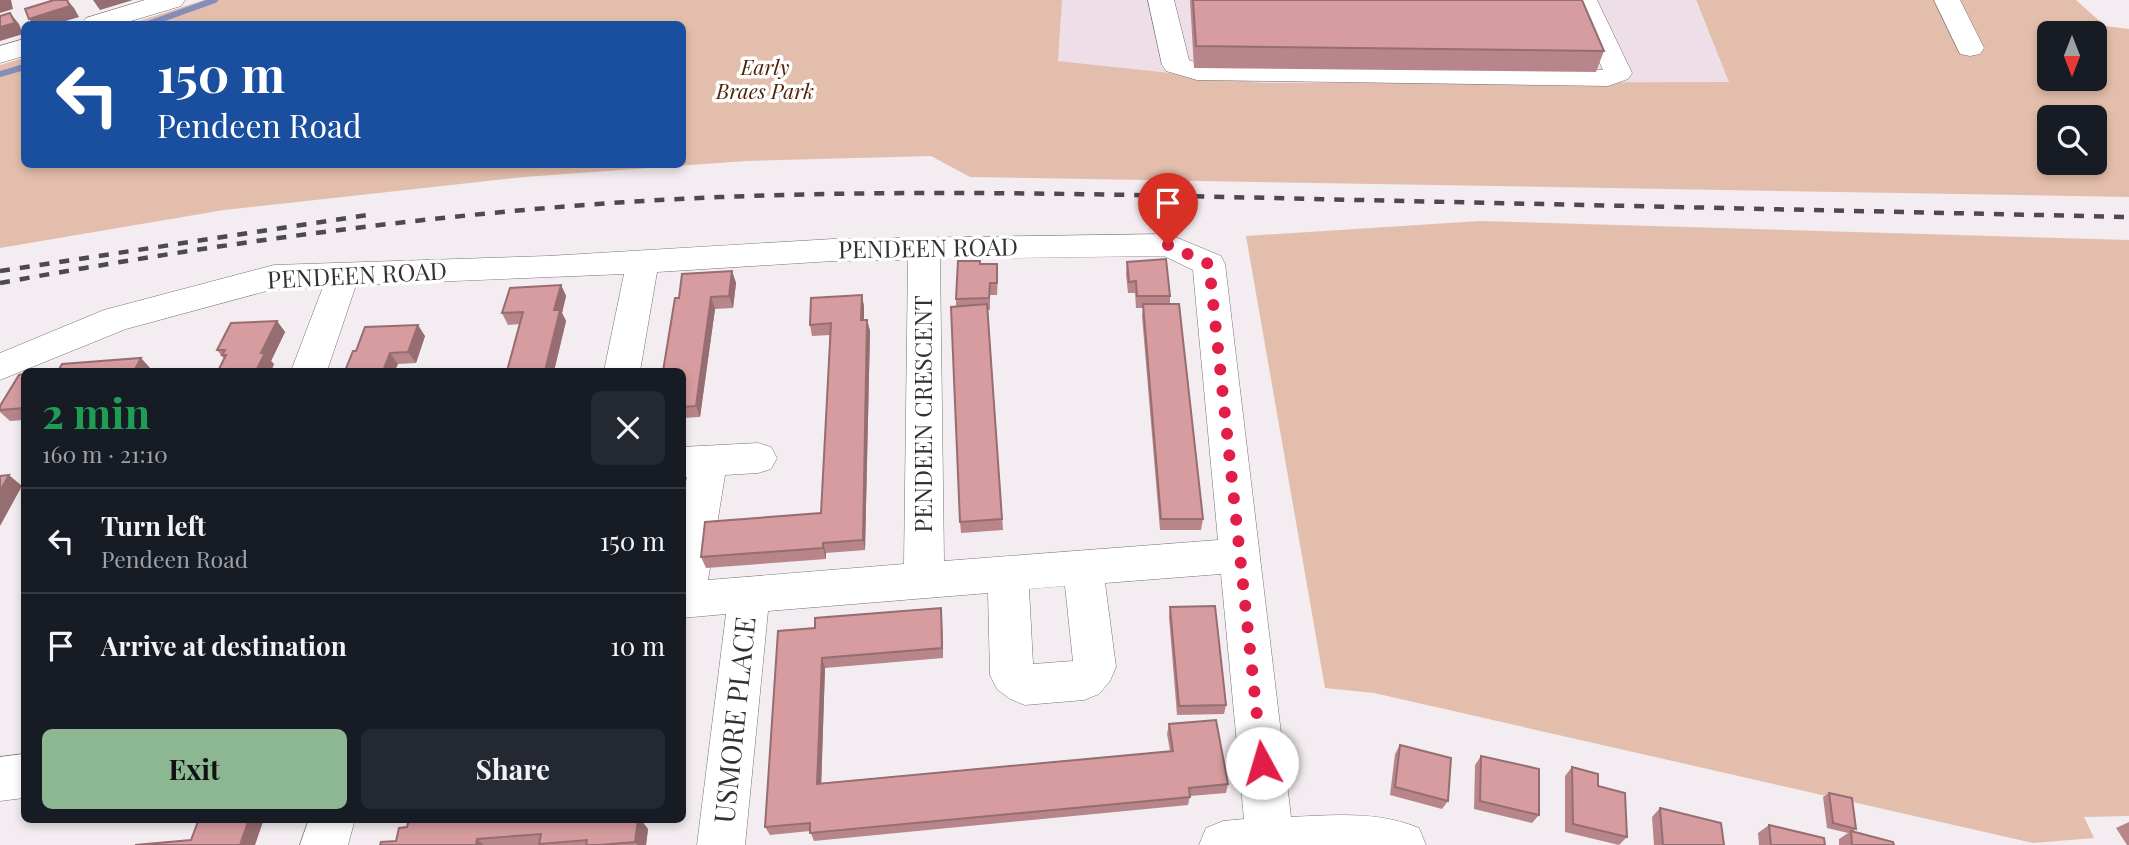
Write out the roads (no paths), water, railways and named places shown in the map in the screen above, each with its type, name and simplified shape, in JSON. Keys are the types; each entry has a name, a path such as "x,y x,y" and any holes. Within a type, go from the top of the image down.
{"street":[{"path":"105,21 172,0"},
{"path":"1161,0 1176,65 1197,72 1608,78 1618,73 1584,0"},
{"path":"1947,0 1970,48"},
{"path":"0,55 21,48"},
{"name":"PENDEEN ROAD","path":"0,367 116,319 274,277 833,250 1168,245 1209,264 1240,555"},
{"name":"PENDEEN CRESCENT","path":"924,248 924,580"},
{"path":"623,368 643,261"},
{"path":"310,368 344,274"},
{"path":"686,568 696,461 758,458"},
{"path":"686,600 1240,555 1270,841"},
{"path":"1008,574 1012,675 1025,685 1084,680 1095,667 1083,568"},
{"name":"USMORE PLACE","path":"721,845 749,594"},
{"path":"0,779 21,776"},
{"path":"324,845 331,823"},
{"path":"1223,845 1353,838 1402,845"}],"waterway":[{"path":"156,21 215,0"},
{"path":"0,74 21,68"}],"railway":[{"path":"0,283 164,255 411,221 576,206 741,196 1068,194 2129,217"},
{"path":"0,271 367,215"}],"park label":[{"name":"Early Braes Park","path":"765,80"}]}
